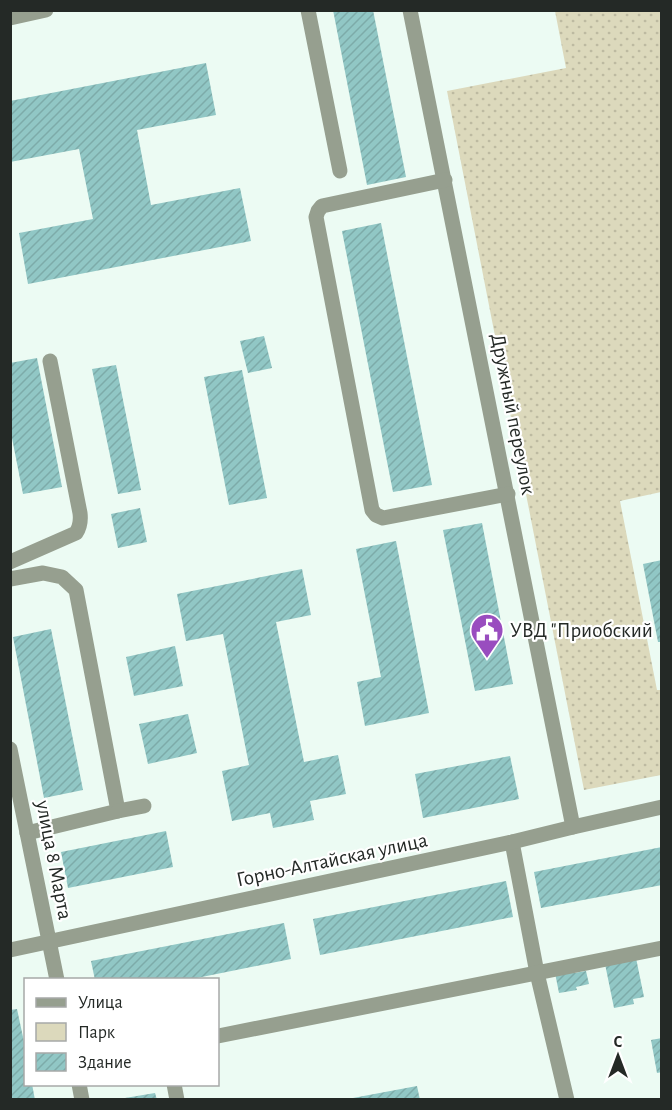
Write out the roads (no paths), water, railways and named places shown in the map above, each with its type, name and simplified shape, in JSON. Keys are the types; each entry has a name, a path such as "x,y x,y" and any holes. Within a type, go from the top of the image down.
{"street":[{"path":"10,18 46,10"},
{"path":"308,10 340,171"},
{"name":"Дружный переулок","path":"410,10 573,826"},
{"path":"445,180 322,206 316,217 372,510 376,516 383,518 508,494"},
{"path":"10,562 76,533 80,524 80,513 50,361"},
{"path":"10,579 43,573 62,577 76,590 118,812"},
{"name":"улица 8 Марта","path":"10,749 57,978"},
{"path":"27,832 144,806"},
{"name":"Горно-Алтайская улица","path":"10,950 512,842 662,807"},
{"path":"512,842 537,973 567,1100"},
{"path":"219,1036 662,948"}],"place":[{"name":"УВД \"Приобский","path":"487,659"}]}
